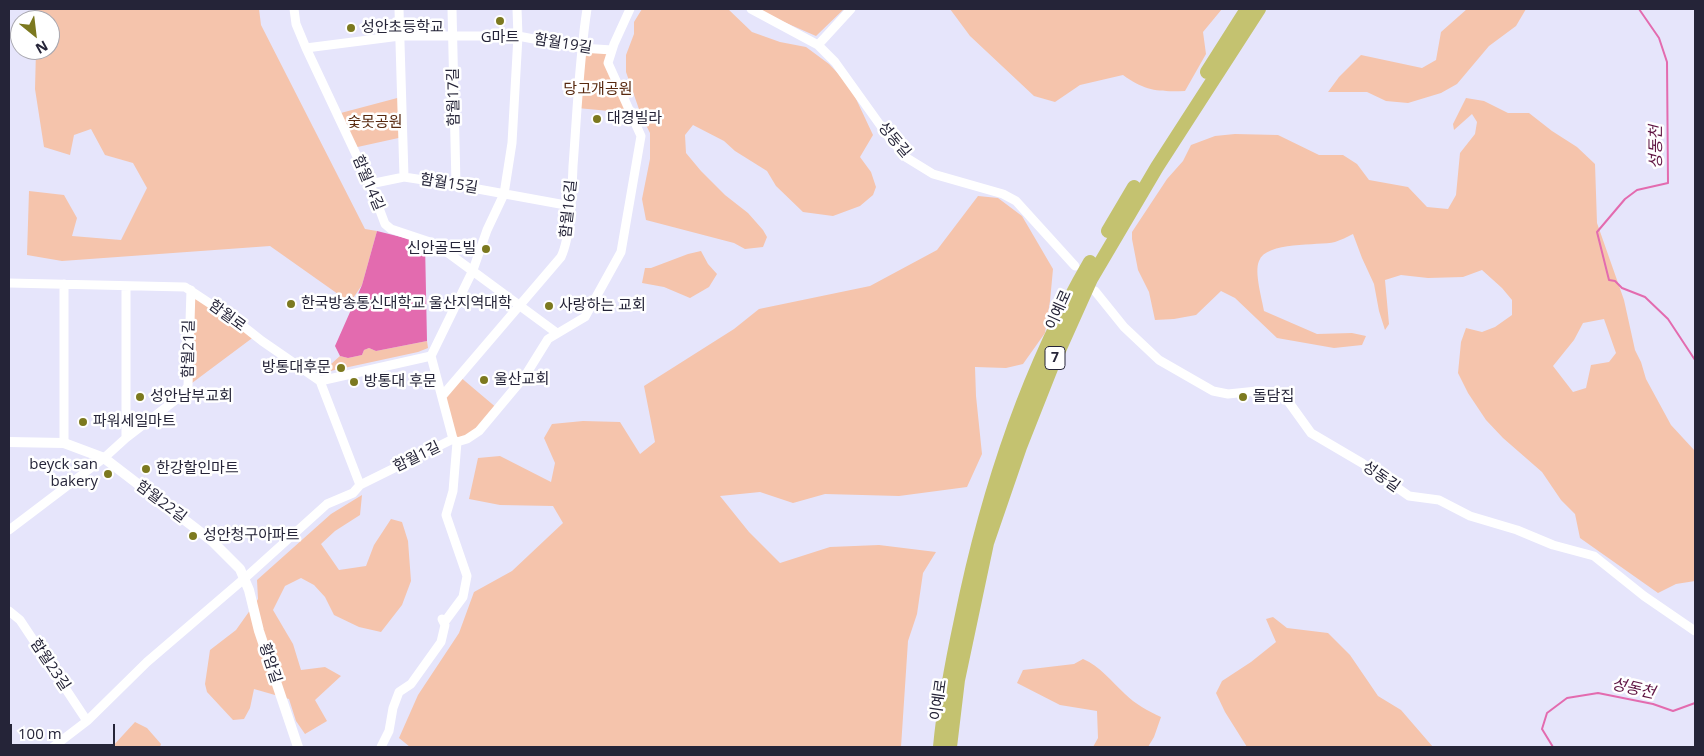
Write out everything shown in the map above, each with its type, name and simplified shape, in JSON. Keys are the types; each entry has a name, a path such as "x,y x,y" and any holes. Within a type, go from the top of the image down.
{"highway":[{"name":"이예로","path":"945,744 949,676 970,576 991,497 1040,360 1073,290 1123,204 1247,9"},
{"name":"이예로","path":"945,744 988,542 1020,447 1052,366 1096,271 1157,167 1259,9"}],"street":[{"name":"함월14길","path":"294,9 296,24 306,48 370,184 385,224 391,229 436,244 557,333"},
{"name":"함월15길","path":"399,9 404,177 456,184 571,206"},
{"name":"함월17길","path":"452,9 456,184"},
{"path":"381,747 389,731 393,708 399,692 412,684 441,642 445,625 442,619 446,620 463,596 467,576 446,515 453,491 455,441 431,356 473,270 504,194 512,142 518,36 517,9"},
{"name":"함월16길","path":"442,395 561,258 571,206 581,48 587,9"},
{"name":"함월1길","path":"53,747 88,721 147,662 245,578 327,504 353,493 360,485 455,441 467,439 479,431 525,376 548,339 585,318 621,252 641,136 608,63 630,9"},
{"name":"성동길","path":"751,9 818,45 835,62 888,136 907,158 933,174 1003,194 1016,202 1076,266"},
{"path":"818,45 851,9"},
{"name":"함월19길","path":"306,48 400,36 518,36 581,48 612,50"},
{"path":"370,184 404,177"},
{"name":"함월로","path":"9,282 185,287 320,381"},
{"path":"64,284 64,443"},
{"path":"126,286 126,438"},
{"name":"함월21길","path":"9,530 104,458 126,438 182,395 188,386 191,290"},
{"name":"성동길","path":"1096,291 1124,326 1159,360 1213,391 1228,394 1272,392 1288,402 1311,433 1362,463 1409,496 1439,500 1470,516 1517,530 1553,545 1594,556 1644,596 1695,631"},
{"path":"360,485 320,381 431,356"},
{"name":"함월22길","path":"9,442 64,443 104,458 212,541 240,569 245,578"},
{"name":"황암길","path":"245,578 259,630 298,747"},
{"name":"함월23길","path":"9,612 20,620 88,721"}],"green space":[{"path":"259,9 261,25 365,229 377,231 362,285 347,307 345,299 270,246 62,261 27,255 29,191 64,195 77,218 72,236 121,240 147,188 133,163 105,155 91,129 74,135 70,155 44,147 35,89 36,60 60,60 60,10 36,10"},
{"path":"642,9 728,9 752,32 780,42 806,47 829,64 850,86 873,135 860,157 871,172 876,187 873,195 860,206 833,216 803,212 776,186 767,171 735,151 724,141 693,125 685,135 686,153 725,195 748,213 763,230 767,237 763,247 745,249 734,243 646,220 642,199 650,159 650,133 641,115 626,72 626,55 634,34 634,22"},
{"path":"754,9 844,9 816,36"},
{"path":"950,9 1222,9 1203,32 1206,54 1185,91 1152,89 1138,84 1123,75 1080,85 1055,102 1034,96 970,36"},
{"path":"1467,9 1526,9 1516,26 1489,46 1457,84 1441,93 1408,103 1386,101 1367,92 1328,92 1339,77 1361,55 1422,68 1436,60 1441,32"},
{"name":"당고개공원","path":"581,48 610,50 608,63 631,113 577,108"},
{"name":"숯못공원","path":"401,97 403,137 353,148 337,114"},
{"path":"1466,98 1484,101 1508,113 1529,113 1577,147 1595,164 1597,223 1624,300 1635,350 1646,379 1671,425 1695,451 1695,581 1676,584 1658,593 1580,538 1575,514 1561,500 1542,472 1503,438 1486,420 1468,393 1458,373 1461,342 1466,328 1482,332 1495,327 1512,315 1512,300 1482,270 1463,277 1428,278 1401,275 1385,280 1389,324 1385,330 1374,284 1353,234 1335,242 1282,247 1271,250 1264,255 1259,261 1257,272 1264,311 1317,334 1352,333 1366,336 1362,345 1334,348 1277,338 1235,298 1221,291 1196,315 1155,320 1149,292 1138,270 1132,232 1167,179 1183,161 1191,145 1215,136 1235,134 1278,135 1319,155 1343,155 1357,164 1369,180 1408,187 1427,207 1448,209 1456,195 1460,153 1475,134 1477,122 1472,114 1454,130 1453,124","holes":["1604,319 1616,353 1609,362 1591,365 1586,388 1573,392 1553,366 1574,340 1583,323"]},
{"path":"978,196 998,198 1022,216 1053,269 1045,333 1023,364 1006,368 975,367 982,454 967,487 899,496 825,494 793,503 760,492 720,496 749,532 780,563 830,547 879,545 936,552 923,573 917,614 908,641 901,747 410,747 399,738 418,695 459,633 474,592 512,571 563,523 553,506 500,505 469,499 478,458 500,456 551,482 555,463 544,438 552,424 583,421 620,422 640,454 655,442 644,386 734,329 759,309 870,286 937,250"},
{"path":"701,251 708,264 717,274 709,287 690,298 664,287 642,283 645,268 651,268"},
{"path":"191,290 255,336 188,386"},
{"path":"427,341 428,348 418,352 321,373 340,356 348,358 362,355 364,350 369,348 376,351"},
{"path":"459,376 498,409 479,431 457,442 443,395"},
{"path":"362,495 360,515 335,531 321,544 339,570 366,566 374,545 391,519 402,522 408,541 411,581 402,605 381,632 359,627 334,615 325,597 314,585 301,578 285,586 273,610 293,644 301,670 325,667 341,676 315,700 327,721 305,734 296,721 289,699 254,689 250,708 244,719 233,720 207,692 205,684 210,650 236,630 258,599 257,580 331,514"},
{"path":"1273,617 1287,628 1328,633 1350,655 1378,696 1401,710 1433,747 1247,747 1225,712 1216,693 1222,681 1251,662 1276,642 1266,619"},
{"path":"1083,659 1100,670 1133,701 1161,717 1154,737 1148,747 1093,747 1098,738 1097,711 1060,705 1017,683 1023,670 1074,664"},
{"path":"135,722 147,728 161,744 160,747 112,747"}],"shaded area":[{"path":"377,231 425,243 427,341 376,351 369,348 364,350 362,355 348,358 340,356 335,346 362,285"}],"waterway":[{"name":"성동천","path":"1639,9 1659,38 1667,62 1668,183 1637,190 1625,199 1597,232 1609,280 1615,281 1622,288 1645,297 1668,319 1695,360"},
{"name":"성동천","path":"1553,747 1542,729 1547,713 1567,698 1598,693 1653,704 1673,711 1695,703"}],"place":[{"name":"G마트","path":"500,21"},
{"name":"성안초등학교","path":"351,28"},
{"name":"대경빌라","path":"597,119"},
{"name":"신안골드빌","path":"486,249"},
{"name":"한국방송통신대학교 울산지역대학","path":"291,304"},
{"name":"사랑하는 교회","path":"549,306"},
{"name":"방통대후문","path":"341,368"},
{"name":"울산교회","path":"484,380"},
{"name":"방통대 후문","path":"354,382"},
{"name":"성안남부교회","path":"140,397"},
{"name":"돌담집","path":"1243,397"},
{"name":"파워세일마트","path":"83,422"},
{"name":"한강할인마트","path":"146,469"},
{"name":"beyck san bakery","path":"108,474"},
{"name":"성안청구아파트","path":"193,536"}]}
